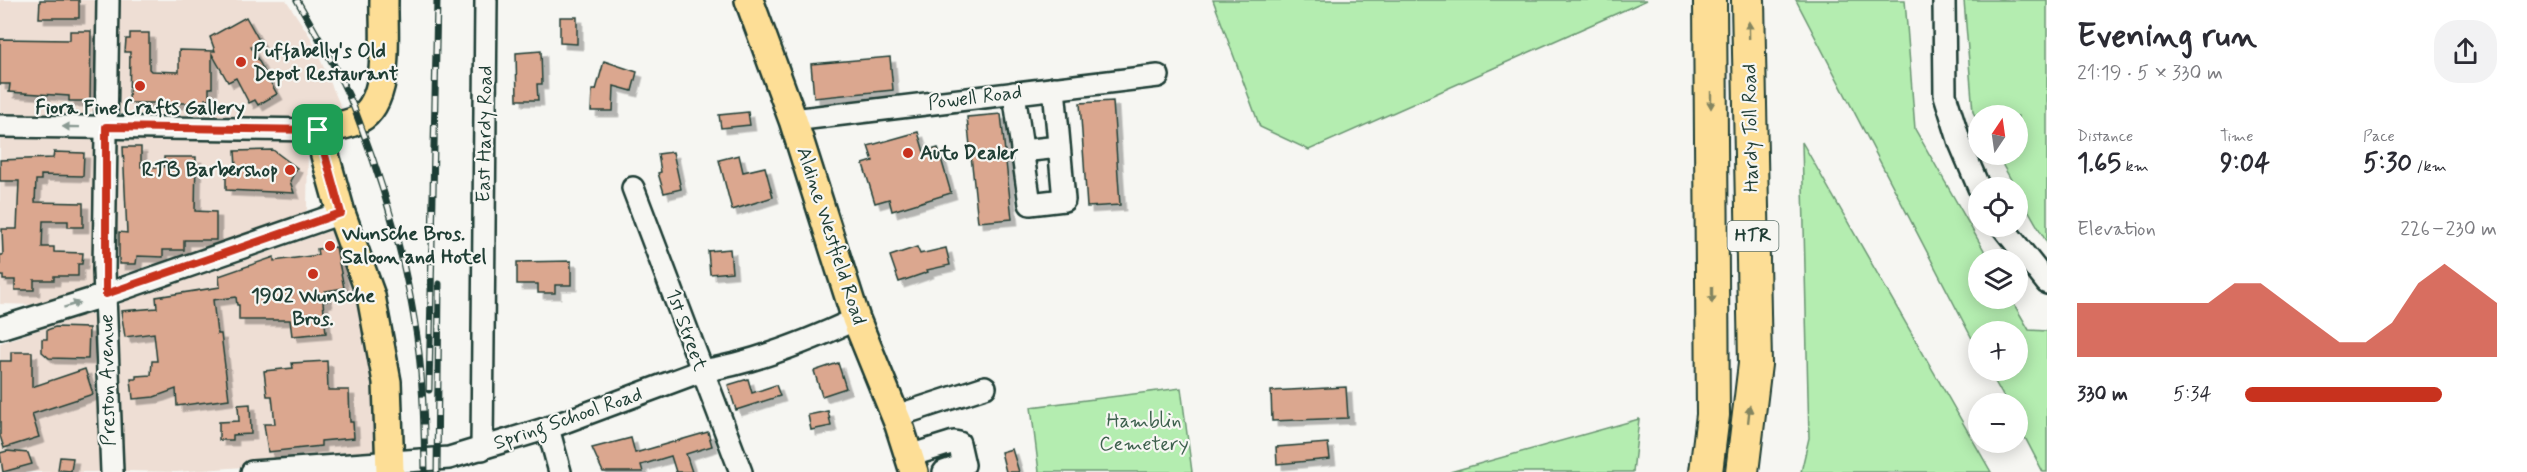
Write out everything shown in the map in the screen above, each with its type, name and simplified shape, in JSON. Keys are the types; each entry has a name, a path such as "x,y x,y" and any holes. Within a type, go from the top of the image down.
{"highway":[{"name":"Hardy Toll Road","path":"1706,472 1713,415 1710,0"},
{"name":"Hardy Toll Road","path":"1742,472 1755,364 1748,0"}],"main road":[{"path":"384,0 382,74 378,98 373,107 359,120 318,130 341,213 371,296 387,382 390,467"},
{"name":"Aldine Westfield Road","path":"749,0 793,120 856,318 896,416 911,464"}],"street":[{"name":"Preston Avenue","path":"108,0 106,294 112,472"},
{"name":"East Hardy Road","path":"482,449 486,0"},
{"path":"1944,0 1945,95 1960,143 1974,177"},
{"name":"Powell Road","path":"793,120 1158,76"},
{"path":"1014,93 1030,204 1064,200 1054,88"},
{"path":"0,126 318,130"},
{"path":"1022,151 1059,147"},
{"name":"1st Street","path":"633,188 741,472"},
{"path":"6,322 106,294 341,213"},
{"path":"2011,237 2047,283"},
{"name":"Spring School Road","path":"252,472 390,467 449,458 548,428 701,371 720,358 823,325 856,318"},
{"path":"896,416 985,387"},
{"path":"548,428 560,472"},
{"path":"911,464 957,442 965,460 964,465 944,472"}],"shaded area":[{"path":"0,0 101,0 97,106 93,111 82,115 0,115"},
{"path":"116,0 286,0 311,38 344,114 334,118 119,114 115,110"},
{"path":"0,137 84,138 94,141 96,146 93,286 37,305 0,304"},
{"path":"122,139 304,142 308,148 307,209 304,214 118,276 113,270 115,144"},
{"path":"329,231 335,231 341,237 370,339 380,447 374,457 177,472 121,471 117,307 122,302"},
{"path":"88,313 97,318 102,472 0,472 0,343"}],"green space":[{"path":"1213,0 1647,0 1309,150 1260,127"},
{"path":"1796,0 1905,0 1915,129 1968,222 1968,237 1976,237 1983,249 1968,249 1968,309 2017,309 2024,321 1968,321 1968,331"},
{"path":"1964,0 2047,0 2047,243 2028,210 2028,177 2010,177 2003,165 2028,165 2028,105 1972,105"},
{"path":"1802,142 1968,432 1968,453 1980,453 1991,472 1801,472 1809,438"},
{"path":"2028,328 2047,331 2047,472 2043,472 2028,443 2028,393 2001,393 1995,381 2028,381"},
{"name":"Hamblin Cemetery","path":"1181,388 1192,472 1039,472 1031,407"},
{"path":"1639,419 1633,472 1450,472"}],"building":[{"path":"40,0 79,0 79,18 39,18"},
{"path":"246,17 260,42 251,47 277,94 258,105 255,100 249,103 236,78 228,82 212,54 212,88 209,88 209,99 205,99 204,103 129,103 130,52 125,52 126,39 130,39 130,33 149,33 149,69 151,71 179,72 179,50 215,51 210,37"},
{"path":"560,17 577,17 577,44 560,43"},
{"path":"70,31 91,31 90,101 69,101 69,96 9,92 10,84 0,84 0,39 70,40"},
{"path":"541,51 542,84 537,84 538,100 517,100 516,53"},
{"path":"890,57 893,90 814,98 811,64"},
{"path":"604,61 637,72 632,91 614,86 613,111 591,111 592,90 596,90"},
{"path":"1113,101 1120,205 1087,207 1080,103"},
{"path":"748,112 750,125 721,128 719,115"},
{"path":"1001,114 1012,219 978,222 967,117"},
{"path":"918,132 924,152 938,148 951,193 892,211 889,199 875,203 863,164 873,161 868,146"},
{"path":"123,147 141,147 141,167 164,167 164,157 196,157 195,211 216,212 216,240 184,240 184,250 163,250 163,257 137,256 136,264 119,264 119,232 127,233"},
{"path":"273,150 297,168 290,181 294,193 226,190 226,167 236,168 235,151"},
{"path":"54,152 84,153 83,176 41,175 41,180 36,180 35,202 83,203 83,227 68,227 68,221 43,221 42,247 54,247 54,252 83,253 82,264 78,264 78,276 54,276 54,280 34,280 34,290 15,290 15,280 3,280 3,276 0,276 0,255 3,255 2,229 17,229 19,181 0,181 0,160 53,158"},
{"path":"673,152 681,189 664,193 658,173 661,172 658,154"},
{"path":"739,155 743,172 765,167 773,197 732,210 719,160"},
{"path":"336,247 344,288 325,291 327,301 323,302 326,333 292,336 290,320 239,320 239,305 237,305 236,297 213,300 217,334 221,334 229,399 177,406 176,389 154,397 133,399 131,379 136,379 136,376 151,375 152,361 157,361 154,333 125,337 121,311 157,308 156,297 220,287 219,276 274,257 274,261 318,255 317,249"},
{"path":"917,247 920,254 946,248 950,265 927,270 928,272 899,282 890,256"},
{"path":"730,249 732,272 710,274 708,251"},
{"path":"571,261 571,285 555,285 555,293 538,293 538,284 517,284 517,262"},
{"path":"55,327 89,328 88,359 49,358 42,352 42,339 47,339 47,330"},
{"path":"11,352 32,352 32,387 85,369 93,394 32,414 39,437 4,448 0,436 0,361 11,361"},
{"path":"327,361 328,390 349,390 350,422 353,422 354,438 321,441 321,446 268,452 264,424 275,424 272,396 267,396 264,371 293,368 292,363"},
{"path":"838,363 846,388 822,396 814,371"},
{"path":"748,379 752,393 776,385 780,396 736,410 728,385"},
{"path":"1346,387 1348,418 1272,421 1271,391"},
{"path":"250,404 251,434 233,435 233,440 219,440 219,422 239,421 238,405"},
{"path":"828,411 831,426 811,430 808,415"},
{"path":"708,432 712,446 686,454 692,472 676,472 671,456 641,465 643,472 603,472 592,448 631,438 635,453"},
{"path":"1328,443 1330,459 1277,464 1276,447"},
{"path":"1012,449 1019,472 1006,472 1001,452"},
{"path":"7,451 28,453 32,464 3,472 0,453"},
{"path":"60,457 73,458 71,471 58,470"}],"railway":[{"path":"297,0 331,59 353,105 391,218 404,268 417,337 425,472"},
{"path":"429,390 437,0"},
{"path":"437,472 439,284"}],"place":[{"name":"Puffabelly's Old Depot Restaurant","path":"241,62"},
{"name":"Fiora Fine Crafts Gallery","path":"140,86"},
{"name":"Auto Dealer","path":"908,153"},
{"name":"RTB Barbershop","path":"290,170"},
{"name":"Wunsche Bros. Saloon and Hotel","path":"330,246"},
{"name":"1902 Wunsche Bros.","path":"313,274"}],"route":[{"path":"106,127 318,130 341,213 106,294 104,270 106,127"}]}
